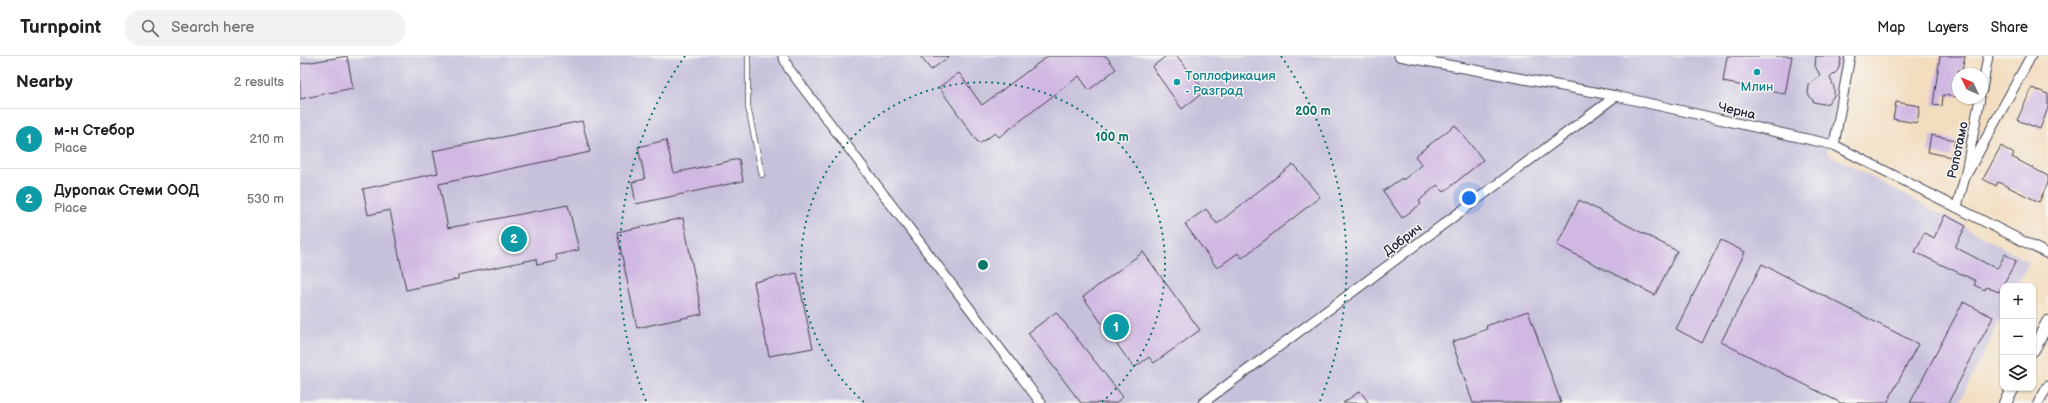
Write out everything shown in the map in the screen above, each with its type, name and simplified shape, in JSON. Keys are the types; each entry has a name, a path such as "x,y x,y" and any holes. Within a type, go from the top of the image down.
{"street":[{"path":"783,56 789,69 1041,403"},
{"name":"Черна","path":"1399,56 1616,96 1834,145 1957,206 2048,254"},
{"path":"1834,145 1850,56"},
{"path":"1986,68 1988,56"},
{"path":"1965,177 2031,56"},
{"name":"Добрич","path":"1203,403 1616,96"},
{"name":"Ропотамо","path":"1957,206 1965,177 1979,104"},
{"path":"2036,344 2048,322"},
{"path":"2038,403 2048,386"},
{"path":"2005,403 2011,391"}],"lane":[{"path":"748,56 748,106 762,175"}],"shaded area":[{"path":"300,56 1844,56 1827,153 2029,262 2018,283 2000,283 2000,321 1959,403 300,403"}],"building":[{"path":"347,56 353,88 300,99 300,64"},
{"path":"920,56 950,56 931,70"},
{"path":"1048,56 1106,56 1116,69 1089,90 1079,76 999,137 995,133 979,144 939,87 959,73 982,105"},
{"name":"Топлофикация - Разград","path":"1166,56 1177,56 1205,91 1182,109 1152,67"},
{"name":"Млин","path":"1727,56 1792,56 1785,94 1723,82"},
{"path":"1816,56 1840,56 1841,60 1838,70 1830,78 1834,87 1834,96 1828,103 1823,104 1814,102 1808,94 1809,85 1820,75 1815,66"},
{"path":"1940,56 1965,56 1963,68 1952,68 1952,96 1943,95 1942,106 1933,105"},
{"path":"2032,88 2048,94 2048,108 2040,129 2017,120"},
{"path":"1896,102 1920,106 1917,123 1893,119"},
{"path":"582,121 590,152 439,184 448,228 568,205 579,250 556,255 557,261 537,265 536,259 458,275 458,279 406,290 390,210 368,215 363,189 438,173 433,151"},
{"path":"1455,125 1483,160 1444,192 1437,185 1419,201 1421,204 1402,218 1383,191 1402,178 1403,180 1422,165 1415,156"},
{"path":"1931,135 1955,140 1951,157 1928,152"},
{"path":"666,140 674,173 739,159 743,181 636,204 632,182 645,179 638,147"},
{"path":"2001,146 2014,154 2012,157 2048,176 2048,183 2039,202 1998,182 1996,186 1983,179"},
{"path":"1293,164 1320,197 1242,258 1238,253 1217,268 1185,224 1206,209 1217,224"},
{"path":"1579,200 1677,251 1655,295 1557,245"},
{"path":"1945,215 1966,226 1955,247 1997,269 2005,254 2016,261 2004,283 2000,283 1999,292 1986,287 1985,290 1974,285 1976,281 1915,252 1924,233 1934,238"},
{"path":"683,218 702,314 637,328 617,232"},
{"path":"1721,240 1745,252 1702,343 1676,329"},
{"path":"1143,252 1200,330 1154,363 1149,357 1134,368 1083,297"},
{"path":"1762,264 1918,344 1887,403 1841,403 1721,342"},
{"path":"797,273 813,348 769,356 754,282"},
{"path":"1963,302 1993,317 1948,403 1910,403"},
{"path":"1528,311 1561,403 1473,403 1452,342 1487,329 1486,326"},
{"path":"1056,312 1123,397 1115,403 1081,403 1028,333"},
{"path":"1360,391 1369,403 1343,403"}],"place":[{"name":"Млин","path":"1757,72"},
{"name":"Топлофикация - Разград","path":"1177,82"},
{"name":"Дуропак Стеми ООД","path":"514,239"},
{"name":"м-н Стебор","path":"1116,327"}]}
